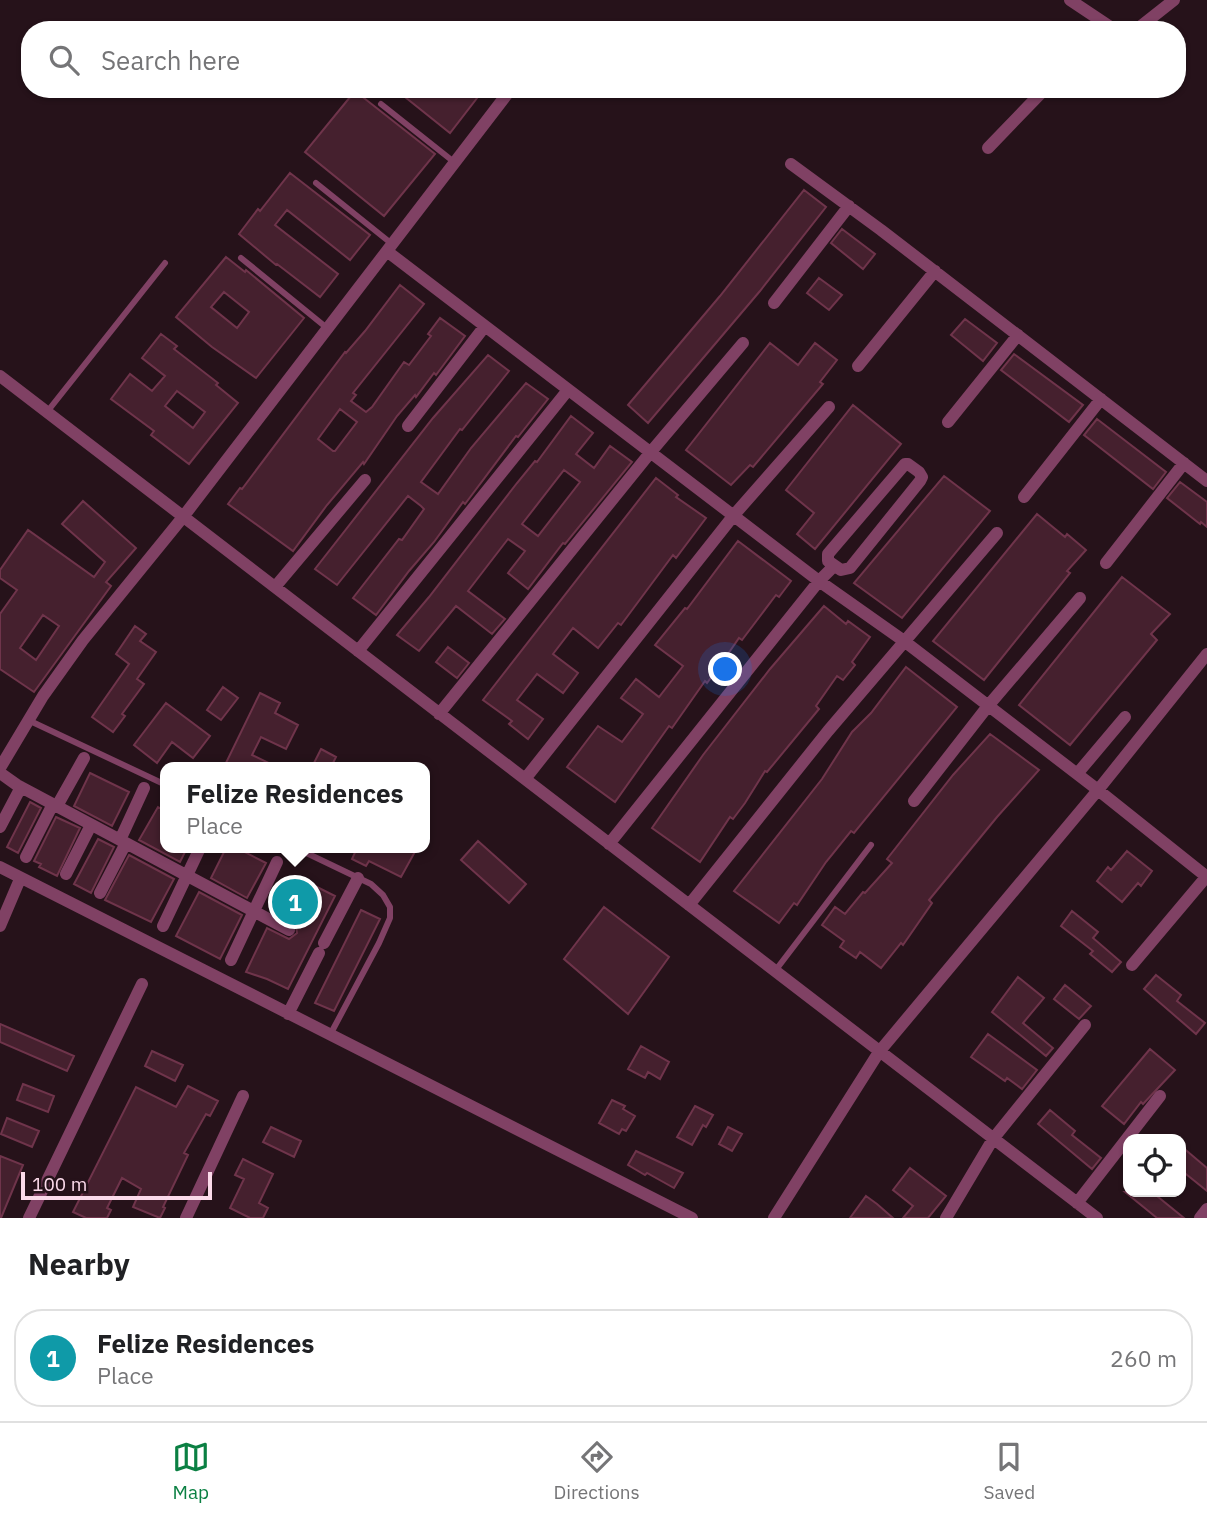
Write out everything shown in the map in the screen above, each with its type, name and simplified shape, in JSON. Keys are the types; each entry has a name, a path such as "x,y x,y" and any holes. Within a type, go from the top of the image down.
{"street":[{"path":"1070,0 1102,21"},
{"path":"1147,21 1174,0"},
{"path":"289,930 21,787 0,770 28,720 108,607 183,517 504,98"},
{"path":"988,148 1036,98"},
{"path":"791,164 935,271 1207,481"},
{"path":"775,303 849,206"},
{"path":"390,249 568,390 819,581 904,641 1207,877 1132,965"},
{"path":"858,366 935,271"},
{"path":"408,426 485,326"},
{"path":"948,422 1018,335"},
{"path":"439,714 650,453 743,343"},
{"path":"0,376 1097,1218"},
{"path":"358,652 568,390"},
{"path":"1024,497 1101,399"},
{"path":"525,779 734,515 829,407"},
{"path":"1106,563 1184,463"},
{"path":"908,464 919,472 922,477 920,481 850,568 842,570 834,566 828,561 828,554 902,467 908,464"},
{"path":"275,587 365,480"},
{"path":"689,905 828,731 996,533"},
{"path":"609,844 819,581 834,566"},
{"path":"914,801 988,706 1080,598"},
{"path":"774,1218 879,1052 1098,790 1207,654"},
{"path":"1077,774 1125,717"},
{"path":"26,858 84,758"},
{"path":"0,827 21,787"},
{"path":"100,893 144,788"},
{"path":"65,874 91,825"},
{"path":"163,926 198,853"},
{"path":"231,960 277,862"},
{"path":"0,867 692,1218"},
{"path":"288,1014 358,878"},
{"path":"0,926 20,879"},
{"path":"29,1218 142,984"},
{"path":"946,1218 993,1139 1085,1025"},
{"path":"186,1218 243,1096"},
{"path":"1077,1203 1160,1096"},
{"path":"1200,1218 1207,1209"}],"lane":[{"path":"381,104 455,163"},
{"path":"316,183 390,249"},
{"path":"241,258 329,329"},
{"path":"47,412 165,263"},
{"path":"28,720 160,782"},
{"path":"774,971 871,845"},
{"path":"306,853 371,884 389,902 390,918 330,1035"}],"building":[{"path":"349,98 364,98 435,154 384,216 305,152"},
{"path":"406,98 477,98 450,133"},
{"path":"290,173 370,235 350,260 287,210 275,225 338,274 320,297 239,234"},
{"path":"804,190 826,207 760,291 648,423 628,405 720,296"},
{"path":"842,229 875,254 863,269 831,243"},
{"path":"226,257 304,318 256,378 176,317","holes":["224,292 249,312 237,328 211,307"]},
{"path":"819,278 842,295 829,310 807,293"},
{"path":"400,285 424,304 353,393 356,395 351,401 366,412 404,362 409,365 431,336 428,334 440,318 465,336 436,375 434,373 397,416 364,464 363,462 327,505 293,551 228,504 345,352 365,331","holes":["340,409 357,422 335,451 318,439"]},
{"path":"965,319 997,343 983,361 951,335"},
{"path":"161,334 177,346 174,349 218,383 216,385 238,403 189,464 151,435 154,431 111,399 130,374 152,391 165,376 142,358","holes":["177,391 205,412 193,428 165,406"]},
{"path":"770,343 798,365 815,343 837,360 820,382 823,384 753,467 750,465 731,485 686,450"},
{"path":"1014,354 1083,405 1069,422 1001,370"},
{"path":"488,355 509,371 462,430 460,429 421,482 438,494 471,448 526,383 548,399 518,437 516,436 465,504 463,502 376,615 353,598 399,539 402,540 424,509 408,496 337,585 315,569 433,418"},
{"path":"853,405 901,444 815,549 797,534 814,513 786,490"},
{"path":"571,416 593,433 576,454 594,468 610,446 632,462 528,589 508,573 525,551 508,539 468,591 505,619 492,634 456,606 419,651 397,635 517,483 535,461 537,462","holes":["564,470 580,482 538,536 522,524"]},
{"path":"1097,419 1166,472 1153,489 1084,435"},
{"path":"944,476 990,511 902,618 854,583"},
{"path":"656,478 678,495 676,497 706,518 676,558 673,555 621,625 618,623 598,648 573,628 553,654 578,673 563,693 537,674 517,700 543,719 528,739 509,724 512,721 483,700"},
{"path":"1180,482 1207,502 1207,527 1167,498"},
{"path":"83,501 136,548 106,582 111,586 34,692 0,669 0,614 17,590 0,578 0,570 28,530 94,577 105,562 62,524","holes":["43,615 59,626 36,660 20,648"]},
{"path":"1037,514 1086,550 984,680 933,641"},
{"path":"738,541 791,581 779,597 776,595 742,640 739,638 672,728 669,726 615,802 567,767 598,726 622,742 643,714 621,698 636,679 659,697 683,666 655,645 685,608 687,609"},
{"path":"1122,577 1170,614 1151,634 1157,640 1070,745 1019,705"},
{"path":"824,606 846,624 848,621 870,637 852,662 855,665 843,680 837,676 816,706 819,709 767,772 765,771 745,803 733,819 730,817 700,862 652,828 703,755 770,669"},
{"path":"135,626 146,634 140,641 156,652 137,679 144,684 122,714 125,716 113,732 92,717 129,664 116,654"},
{"path":"448,647 469,663 457,678 436,662"},
{"path":"906,667 957,707 854,833 851,831 797,905 794,903 779,923 734,891 822,779 852,732 871,713"},
{"path":"223,687 238,698 221,720 207,710"},
{"path":"260,693 280,703 275,713 298,725 286,749 261,737 252,755 267,762 226,762"},
{"path":"166,703 210,736 193,758 172,742 157,763 134,745"},
{"path":"990,734 1039,770 929,900 932,903 903,945 901,943 881,968 860,952 856,958 840,947 844,941 822,925 835,907 845,914 892,863 887,859 953,775"},
{"path":"321,749 336,757 334,762 314,762"},
{"path":"90,773 129,792 112,826 74,806"},
{"path":"30,802 41,808 18,853 7,847"},
{"path":"158,807 160,808 160,851 139,840"},
{"path":"56,817 80,828 57,876 39,867 41,864 34,861"},
{"path":"98,839 114,847 91,893 74,884"},
{"path":"478,841 526,884 509,903 461,860"},
{"path":"1127,851 1152,871 1141,886 1138,883 1122,902 1097,881 1108,867 1111,870"},
{"path":"163,853 184,853 180,862"},
{"path":"224,853 247,853 266,863 247,898 211,878"},
{"path":"355,853 414,853 401,877 369,861 366,866 352,859"},
{"path":"129,855 174,879 151,922 105,900"},
{"path":"295,876 335,896 288,989 246,972 267,928 289,939 297,933 296,925 278,914"},
{"path":"199,892 242,915 220,959 176,936"},
{"path":"604,907 669,957 628,1014 564,959"},
{"path":"361,910 380,919 334,1011 315,1003"},
{"path":"1072,911 1098,932 1093,938 1121,962 1112,972 1090,954 1093,951 1061,926"},
{"path":"1156,975 1181,995 1177,1001 1205,1023 1196,1034 1144,989"},
{"path":"1018,977 1044,998 1023,1023 1053,1048 1046,1056 992,1012"},
{"path":"1065,985 1091,1006 1079,1019 1054,999"},
{"path":"0,1024 74,1056 67,1071 0,1042"},
{"path":"988,1034 1037,1070 1022,1089 1007,1078 1005,1081 971,1057"},
{"path":"641,1046 669,1062 660,1079 648,1072 645,1078 628,1069"},
{"path":"1150,1049 1175,1070 1143,1104 1141,1102 1124,1124 1102,1106"},
{"path":"152,1051 183,1065 175,1081 145,1066"},
{"path":"23,1084 54,1096 48,1112 17,1100"},
{"path":"188,1086 218,1101 210,1116 206,1114 184,1153 188,1155 160,1218 133,1207 141,1189 122,1178 107,1208 111,1210 107,1218 86,1218 73,1212 136,1087 176,1107"},
{"path":"612,1100 625,1106 623,1109 635,1116 626,1131 622,1129 619,1134 599,1123"},
{"path":"695,1106 713,1115 706,1127 703,1125 692,1145 677,1137"},
{"path":"1050,1110 1075,1131 1072,1135 1101,1158 1092,1169 1038,1124"},
{"path":"7,1118 39,1131 32,1147 1,1134"},
{"path":"271,1127 301,1141 294,1157 263,1142"},
{"path":"728,1127 742,1134 732,1151 719,1144"},
{"path":"1186,1150 1207,1168 1207,1191 1186,1174"},
{"path":"636,1151 683,1173 674,1188 628,1165"},
{"path":"0,1156 23,1165 1,1218 0,1218"},
{"path":"243,1159 273,1174 259,1203 268,1208 263,1218 250,1218 230,1208 244,1179 235,1175"},
{"path":"910,1168 946,1196 928,1218 903,1218 913,1206 893,1190"},
{"path":"866,1196 877,1204 893,1218 850,1218"},
{"path":"1131,1197 1158,1197 1184,1218 1157,1218"}],"place":[{"name":"Felize Residences","path":"295,902"}]}
